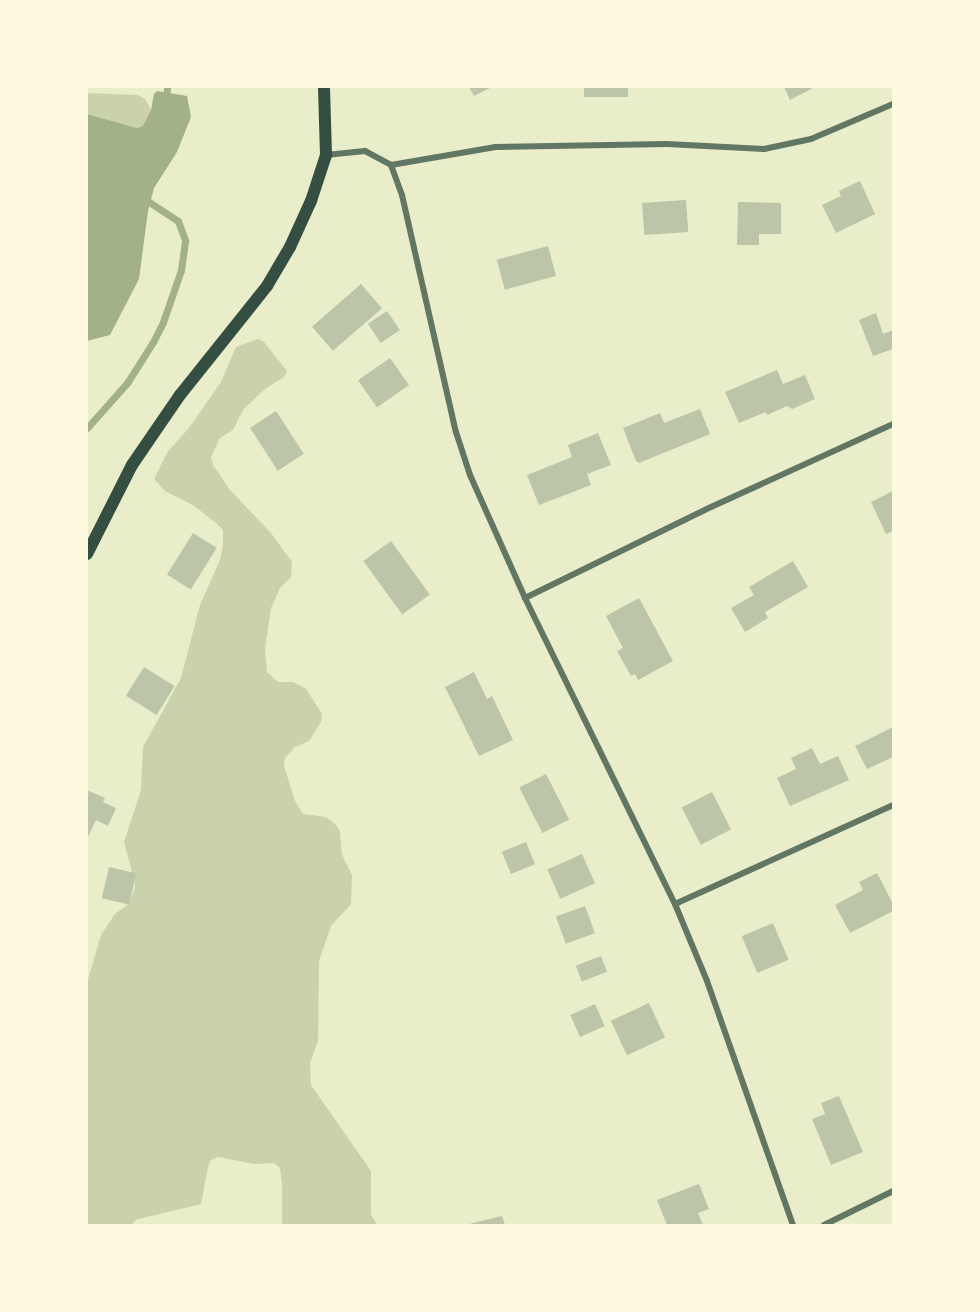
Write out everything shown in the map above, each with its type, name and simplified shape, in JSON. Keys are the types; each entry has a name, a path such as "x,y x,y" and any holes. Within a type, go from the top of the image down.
{"main road":[{"path":"87,554 132,465 180,395 267,286 278,267 310,201 326,155 324,87"}],"street":[{"path":"326,155 365,152 391,165 495,147 667,144 764,149 811,139 893,104"},
{"path":"391,165 402,195 456,432 470,475 525,598 675,904 707,981 793,1225"},
{"path":"525,598 711,507 893,424"},
{"path":"675,904 893,805"},
{"path":"824,1225 893,1191"}],"shaded area":[{"path":"157,91 187,96 191,117 177,152 154,188 148,211 139,279 110,335 87,341 87,114 137,128 143,126"},
{"path":"87,93 137,95 145,99 151,110 144,126 137,128 87,114"},
{"path":"258,339 264,342 287,371 284,377 265,389 243,410 233,430 220,438 211,457 213,465 230,490 271,533 292,562 291,577 280,588 271,608 265,649 267,672 278,682 293,682 306,689 322,714 321,722 309,741 295,747 285,758 284,766 295,801 303,814 326,817 337,826 340,832 342,855 352,875 351,904 331,926 319,961 318,1041 310,1063 311,1085 371,1171 371,1214 377,1225 282,1225 280,1168 274,1163 255,1164 218,1157 211,1160 208,1167 201,1204 135,1220 132,1225 87,1225 87,983 101,935 115,914 127,905 134,891 135,883 124,842 141,790 143,747 181,678 200,605 220,560 223,545 223,530 217,524 193,505 165,491 154,479 168,451 189,428 221,382 236,347"}],"building":[{"path":"469,87 492,87 474,96"},
{"path":"584,87 628,87 628,97 584,97"},
{"path":"784,87 815,87 790,100"},
{"path":"860,181 875,214 836,233 822,205 841,196 839,191"},
{"path":"686,200 688,232 644,235 642,203"},
{"path":"738,202 781,203 781,234 759,234 759,245 737,245"},
{"path":"548,246 556,276 505,290 497,260"},
{"path":"361,284 382,308 333,351 312,327"},
{"path":"387,311 400,330 381,343 368,324"},
{"path":"876,313 883,334 893,330 893,349 873,356 859,320"},
{"path":"390,358 409,385 377,407 358,380"},
{"path":"777,370 783,384 805,375 815,399 792,409 787,406 767,415 766,412 739,423 725,392"},
{"path":"700,409 710,434 639,463 636,461 623,428 660,413 664,423"},
{"path":"276,411 304,454 278,471 250,428"},
{"path":"598,433 611,465 587,474 591,485 539,505 527,475 572,457 568,445"},
{"path":"893,491 893,531 886,534 871,502"},
{"path":"193,533 217,548 191,589 167,575"},
{"path":"391,541 430,594 402,614 363,561"},
{"path":"793,561 808,587 765,612 768,618 745,632 731,608 754,595 749,587"},
{"path":"639,598 673,661 638,680 635,674 631,676 617,651 623,648 606,616"},
{"path":"144,667 175,686 157,715 126,696"},
{"path":"474,672 487,699 492,696 513,740 479,756 445,687"},
{"path":"893,727 893,757 867,769 855,746"},
{"path":"812,748 820,764 838,756 849,780 790,806 777,778 796,769 791,758"},
{"path":"546,774 569,819 542,833 519,788"},
{"path":"87,790 105,798 103,802 116,808 108,826 96,820 87,839"},
{"path":"712,792 731,829 701,845 682,807"},
{"path":"526,842 535,864 511,874 502,852"},
{"path":"582,854 595,883 560,899 547,869"},
{"path":"109,867 136,873 129,904 102,898"},
{"path":"877,873 893,904 893,911 850,933 835,905 863,890 859,882"},
{"path":"585,906 595,933 566,944 556,917"},
{"path":"773,923 789,960 757,973 742,936"},
{"path":"601,956 607,972 582,982 576,966"},
{"path":"649,1003 665,1037 627,1055 611,1021"},
{"path":"595,1004 605,1026 580,1037 570,1015"},
{"path":"839,1096 863,1152 831,1165 812,1119 825,1114 821,1103"},
{"path":"699,1184 709,1209 698,1213 703,1225 667,1225 657,1200"},
{"path":"502,1216 505,1225 469,1225 469,1224"}],"waterway":[{"path":"166,102 167,87"},
{"path":"87,428 127,383 153,342 163,322 181,270 185,240 178,221 143,198"}]}
